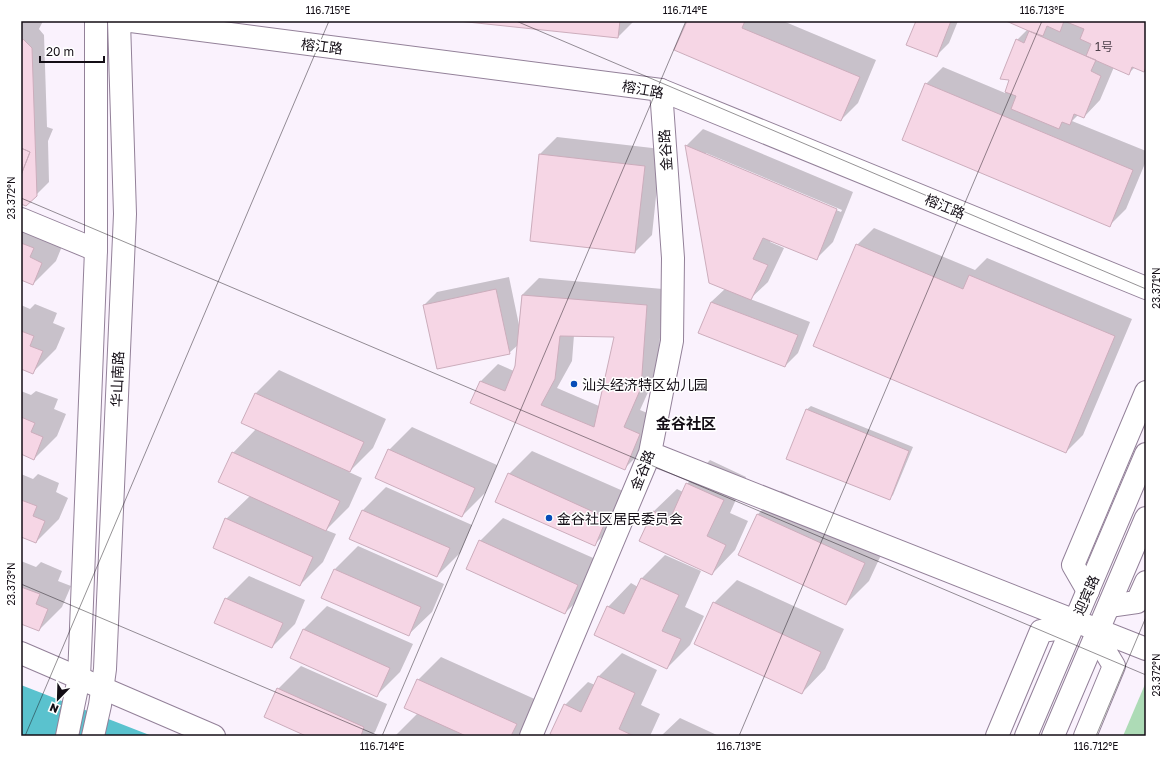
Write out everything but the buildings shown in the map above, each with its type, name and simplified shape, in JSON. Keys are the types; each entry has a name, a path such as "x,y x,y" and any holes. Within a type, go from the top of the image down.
{"street":[{"name":"华山南路","path":"67,736 78,688 96,250 96,21"},
{"name":"华山南路","path":"93,736 101,696 105,662 125,214 119,21"},
{"name":"榕江路","path":"131,21 661,90 1146,288"},
{"name":"金谷路","path":"531,736 650,453 672,341 673,258 661,90"},
{"path":"21,219 96,250"},
{"path":"1088,591 1073,565 1146,392"},
{"path":"650,453 1073,624 1146,650"},
{"name":"迎宾路","path":"1026,736 1146,454"},
{"name":"迎宾路","path":"1053,736 1146,518"},
{"path":"1109,606 1138,602 1146,582"},
{"path":"997,736 1041,631 1073,624"},
{"path":"1085,736 1114,666 1097,633"},
{"path":"21,653 78,688 214,736"}],"green space":[{"path":"1146,682 1146,736 1123,736"}],"water":[{"path":"21,685 152,736 21,736"}],"place":[{"name":"汕头经济特区幼儿园","path":"574,384"},
{"name":"金谷社区居民委员会","path":"549,518"}],"district":[{"name":"金谷社区","path":"686,423"}]}
